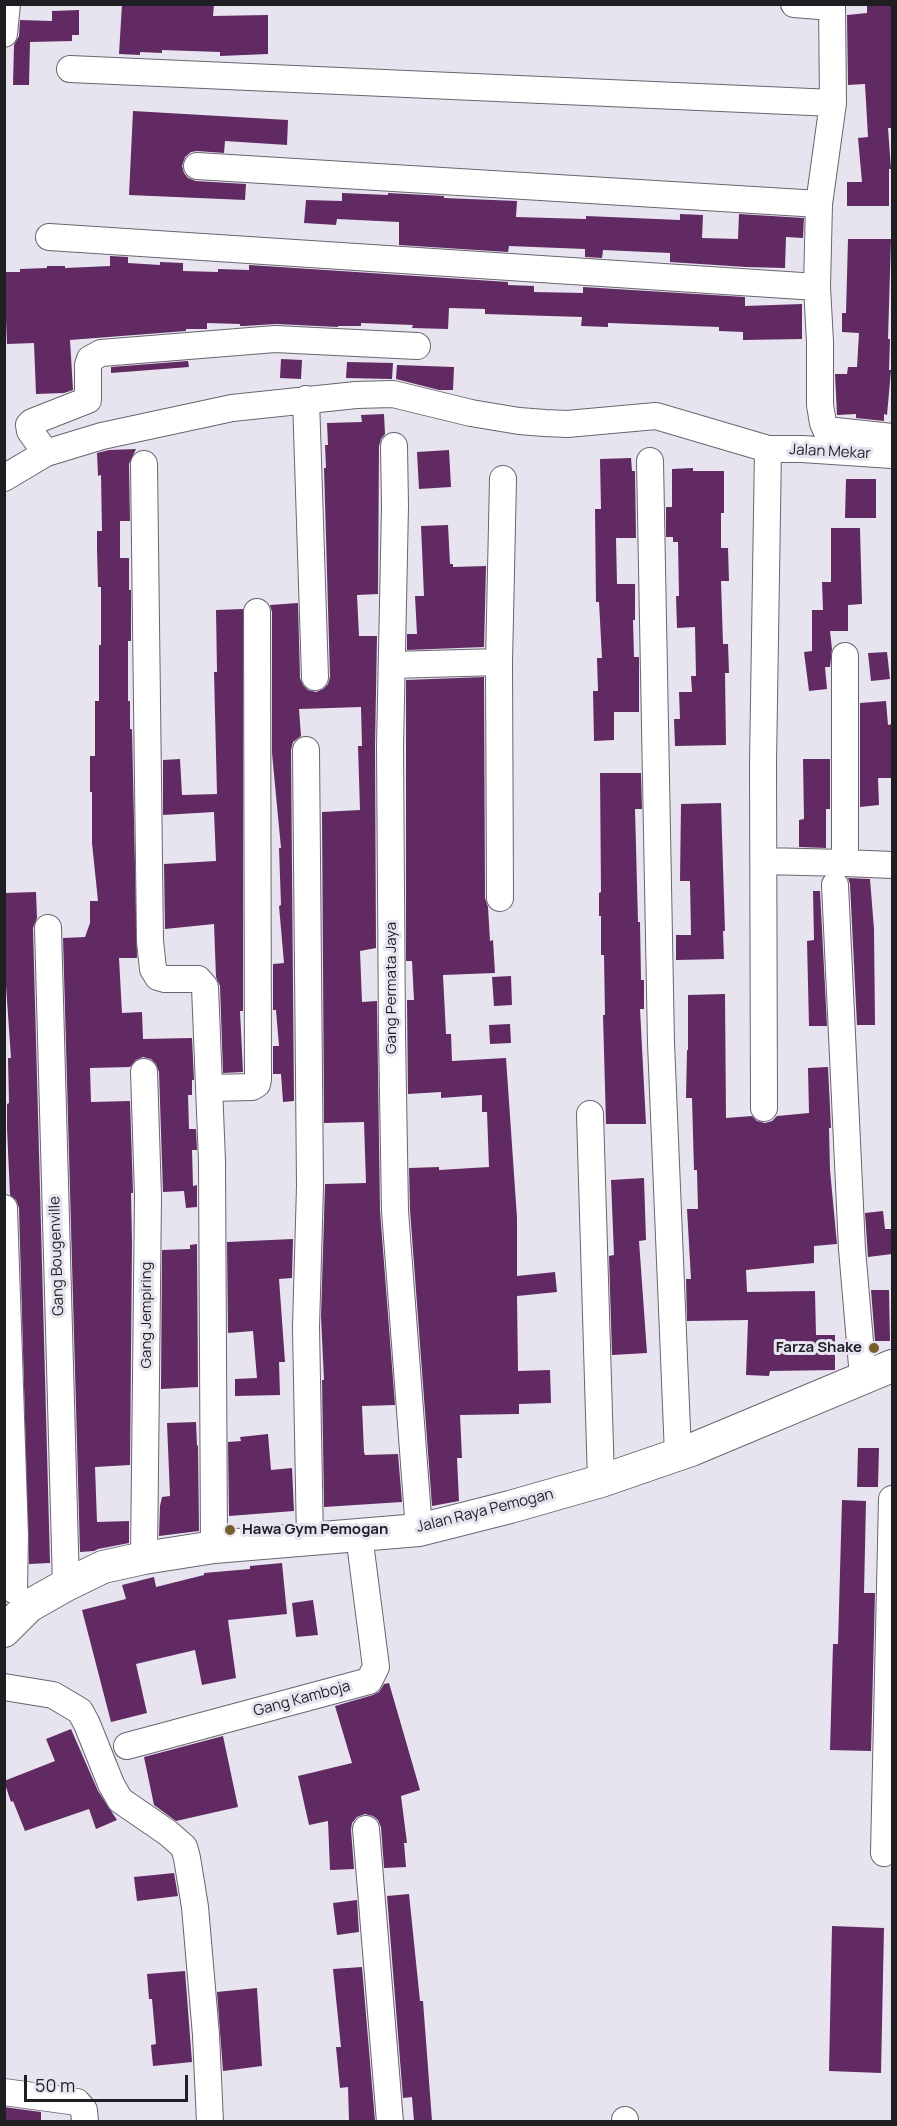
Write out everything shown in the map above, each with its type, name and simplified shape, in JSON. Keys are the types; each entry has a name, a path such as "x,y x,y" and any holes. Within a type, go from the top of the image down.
{"street":[{"path":"4,34 7,4"},
{"path":"794,4 832,6 833,103 819,204 817,287 820,405 823,423 826,430 892,437"},
{"path":"70,69 833,103"},
{"path":"197,166 819,204"},
{"path":"49,237 817,287"},
{"path":"46,453 30,431 29,425 88,400 88,365 90,359 101,353 275,339 417,346"},
{"name":"Jalan Mekar","path":"4,478 46,453 102,436 232,408 306,399 393,394 519,421 567,424 656,416 768,449 892,455"},
{"path":"306,399 315,678"},
{"name":"Gang Permata Jaya","path":"394,446 390,747 395,1211 419,1530"},
{"path":"764,1108 763,763 768,449"},
{"path":"650,461 661,1043 678,1454"},
{"path":"144,464 150,940 153,969 158,977 198,979 205,987 210,1088 215,1454 214,1547"},
{"path":"500,898 499,662 503,479"},
{"path":"210,1088 252,1087 258,1079 257,612"},
{"path":"845,656 840,874 852,1249 863,1377"},
{"path":"392,665 499,662"},
{"path":"306,750 310,1186 306,1327 310,1540"},
{"path":"764,861 840,874 892,865"},
{"name":"Gang Bougenville","path":"48,928 66,1585"},
{"name":"Gang Jempiring","path":"144,1072 148,1196 144,1558"},
{"path":"590,1113 601,1481"},
{"path":"4,1208 16,1595"},
{"name":"Jalan Raya Pemogan","path":"4,1631 16,1595 66,1585 103,1567 214,1547 419,1530 601,1481 678,1454 892,1366"},
{"path":"884,1853 892,1499"},
{"name":"Gang Kamboja","path":"127,1746 369,1681 376,1667 359,1535"},
{"path":"4,1688 53,1695 80,1711 120,1800 168,1833 184,1847 195,1907 206,2035 210,2121"},
{"path":"366,1829 390,2121"},
{"path":"4,2092 77,2102 84,2110 85,2121"}],"building":[{"path":"122,4 214,4 213,16 268,15 268,54 220,56 220,52 162,50 162,53 119,54"},
{"path":"867,4 892,4 892,128 888,128 891,169 889,169 889,206 847,206 847,182 862,182 858,138 868,137 865,84 848,85 847,15 867,13"},
{"path":"79,10 79,35 72,35 72,41 30,42 29,85 13,85 14,45 19,36 20,20 52,21 52,11"},
{"path":"133,111 288,120 287,145 225,141 224,153 197,151 185,157 182,166 188,178 196,181 246,184 245,200 129,195"},
{"path":"342,193 388,195 388,193 517,201 516,217 586,219 586,216 680,220 680,214 703,215 702,238 738,239 739,214 804,218 803,238 786,237 785,268 746,267 670,262 670,253 603,250 602,258 585,257 585,249 509,246 508,252 399,245 399,222 337,219 336,225 304,223 306,200 342,201"},
{"path":"848,239 891,239 888,339 890,339 889,370 891,370 887,415 884,414 884,421 856,418 856,414 837,415 835,374 847,374 848,367 857,367 859,333 842,332 842,313 846,313"},
{"path":"110,256 128,257 128,263 160,265 160,262 183,263 183,271 249,270 249,265 508,282 508,285 534,286 534,292 583,293 583,287 745,297 745,306 802,304 802,339 743,340 743,332 719,331 719,327 608,323 608,327 581,326 582,317 485,314 485,309 449,308 448,329 361,323 361,326 338,327 276,324 240,326 240,324 207,323 207,329 70,340 73,390 64,393 36,394 34,343 7,344 4,272 20,272 20,269 47,268 47,266 65,266 65,268 110,266"},
{"path":"281,359 302,360 301,379 280,378"},
{"path":"188,361 189,367 111,373 111,367"},
{"path":"347,362 393,363 392,379 346,378"},
{"path":"397,365 454,367 453,390 439,390 396,379"},
{"path":"384,414 385,434 379,446 378,594 357,595 359,636 377,636 376,948 360,951 362,1002 377,1001 380,1211 395,1405 362,1406 365,1455 398,1454 402,1502 324,1507 322,1380 324,1380 321,1317 325,1184 366,1183 364,1122 324,1123 322,812 360,810 358,746 362,746 361,707 299,709 301,736 293,742 291,750 294,1101 283,1102 281,1074 273,1074 273,1046 279,1046 276,1010 273,1010 273,964 284,963 279,906 281,905 279,848 281,848 272,753 272,612 270,605 298,603 300,678 308,690 316,692 323,689 330,677 324,468 326,468 325,445 328,445 327,423 362,422 361,415"},
{"path":"136,449 129,464 130,521 120,521 120,558 129,558 129,590 131,590 128,701 130,701 130,729 132,729 137,958 119,958 122,1013 142,1012 143,1039 192,1038 194,1080 192,1080 192,1095 188,1095 189,1129 196,1129 197,1150 192,1150 193,1186 197,1185 197,1207 186,1208 184,1191 163,1192 159,1072 156,1064 151,1059 143,1057 136,1060 130,1067 90,1068 91,1102 130,1101 133,1193 131,1193 130,1465 95,1467 97,1522 129,1521 129,1543 80,1552 63,938 85,937 90,923 90,901 98,901 92,843 92,792 90,792 90,756 95,756 95,701 99,701 99,645 101,645 101,587 98,587 97,531 102,531 101,475 98,476 97,453"},
{"path":"449,450 451,487 419,489 417,452"},
{"path":"631,458 632,471 635,471 636,538 616,538 617,584 635,584 634,657 639,657 639,712 614,712 614,740 594,741 593,691 598,691 597,658 602,658 599,602 596,602 595,509 601,509 600,459"},
{"path":"693,468 693,471 724,471 721,548 728,548 729,581 721,581 723,644 728,644 729,673 725,673 726,745 675,746 674,719 680,719 679,692 692,692 691,676 696,676 695,627 677,628 678,542 673,542 673,537 666,537 666,507 672,507 672,469"},
{"path":"846,479 876,479 876,518 845,518"},
{"path":"448,525 450,564 453,564 453,567 486,566 484,647 407,650 407,634 417,634 415,596 424,596 421,526"},
{"path":"831,528 860,528 862,604 848,605 848,631 830,631 832,649 830,667 825,667 827,689 809,691 804,652 812,651 812,610 823,610 822,582 831,582"},
{"path":"243,609 243,1011 240,1011 243,1072 223,1073 220,986 216,977 214,924 165,929 164,864 216,861 214,812 163,815 163,760 180,759 182,795 217,794 214,672 217,672 216,610"},
{"path":"887,652 890,679 871,681 868,653"},
{"path":"484,677 485,898 488,907 490,941 493,940 495,973 443,975 446,1034 451,1034 452,1061 506,1058 517,1218 517,1276 555,1272 557,1292 517,1296 518,1371 550,1370 551,1403 519,1404 519,1414 460,1415 462,1458 457,1458 459,1501 432,1506 410,1210 409,1168 439,1167 439,1170 489,1167 487,1112 482,1112 482,1095 441,1098 441,1092 408,1094 407,1000 414,1000 412,961 406,961 406,680"},
{"path":"886,701 888,725 892,724 892,778 878,778 879,805 860,807 860,703"},
{"path":"803,759 830,759 830,809 826,809 826,848 799,847 799,820 804,819"},
{"path":"600,773 641,773 642,809 635,809 641,980 644,980 644,1009 640,1009 646,1124 606,1124 604,955 601,955 601,916 599,916 599,893 601,892"},
{"path":"721,803 724,959 676,960 676,935 691,935 690,881 680,881 681,804"},
{"path":"848,878 870,879 874,929 875,1025 857,1025"},
{"path":"813,891 820,891 827,1026 809,1026 807,941 814,940"},
{"path":"36,892 37,918 33,928 50,1563 29,1564 19,1208 16,1200 10,1195 7,1129 8,1058 11,1058 4,923 6,923 5,893"},
{"path":"511,976 512,1005 494,1006 492,977"},
{"path":"725,994 726,1118 752,1116 757,1121 765,1123 777,1116 809,1113 808,1068 828,1067 831,1128 829,1128 830,1170 837,1244 814,1246 814,1263 746,1270 747,1292 815,1291 816,1335 835,1335 835,1370 770,1371 769,1376 746,1375 748,1320 687,1321 686,1279 691,1279 687,1209 698,1209 697,1170 694,1170 692,1098 686,1098 688,995"},
{"path":"510,1024 511,1043 490,1044 489,1025"},
{"path":"644,1178 646,1240 639,1241 647,1353 612,1355 609,1256 614,1255 611,1180"},
{"path":"883,1211 885,1229 892,1229 892,1254 868,1257 865,1213"},
{"path":"293,1239 292,1278 279,1279 285,1362 279,1362 280,1395 235,1396 235,1379 257,1378 253,1331 228,1333 227,1242"},
{"path":"197,1244 198,1387 161,1389 162,1250 190,1249 190,1245"},
{"path":"871,1290 889,1290 890,1341 875,1341"},
{"path":"196,1422 199,1531 159,1536 162,1497 170,1496 167,1423"},
{"path":"268,1434 271,1470 292,1468 294,1511 229,1516 228,1442 241,1441 240,1437"},
{"path":"858,1448 879,1448 878,1487 857,1487"},
{"path":"842,1500 866,1501 864,1593 875,1593 871,1751 830,1750 833,1644 838,1644"},
{"path":"282,1563 287,1614 228,1620 236,1678 202,1685 195,1650 136,1664 147,1713 111,1722 82,1610 126,1599 122,1585 154,1577 156,1587 204,1575 204,1573 250,1569 250,1566"},
{"path":"313,1600 318,1635 296,1637 292,1603"},
{"path":"389,1683 420,1790 401,1796 407,1843 404,1843 406,1867 384,1868 381,1827 378,1820 365,1814 357,1817 352,1823 354,1869 330,1870 328,1821 309,1825 298,1776 352,1763 335,1706 373,1695 379,1692 384,1684"},
{"path":"71,1729 98,1791 117,1820 96,1829 89,1809 25,1831 4,1781 55,1761 46,1739"},
{"path":"223,1736 238,1807 176,1821 154,1805 144,1757"},
{"path":"174,1873 178,1896 137,1901 134,1877"},
{"path":"409,1894 420,2001 423,2001 432,2121 414,2121 412,2097 403,2098 387,1896"},
{"path":"357,1900 359,1932 337,1935 333,1903"},
{"path":"832,1926 884,1928 881,2073 829,2071"},
{"path":"362,1967 375,2121 349,2121 348,2087 340,2088 336,2047 341,2047 333,1969"},
{"path":"185,1971 192,2062 153,2066 151,2045 156,2044 147,1974"},
{"path":"257,1988 262,2066 223,2071 217,1992"},
{"path":"4,2107 41,2112 41,2121 4,2121"}],"place":[{"name":"Farza Shake","path":"874,1348"},
{"name":"Hawa Gym Pemogan","path":"230,1530"}]}
